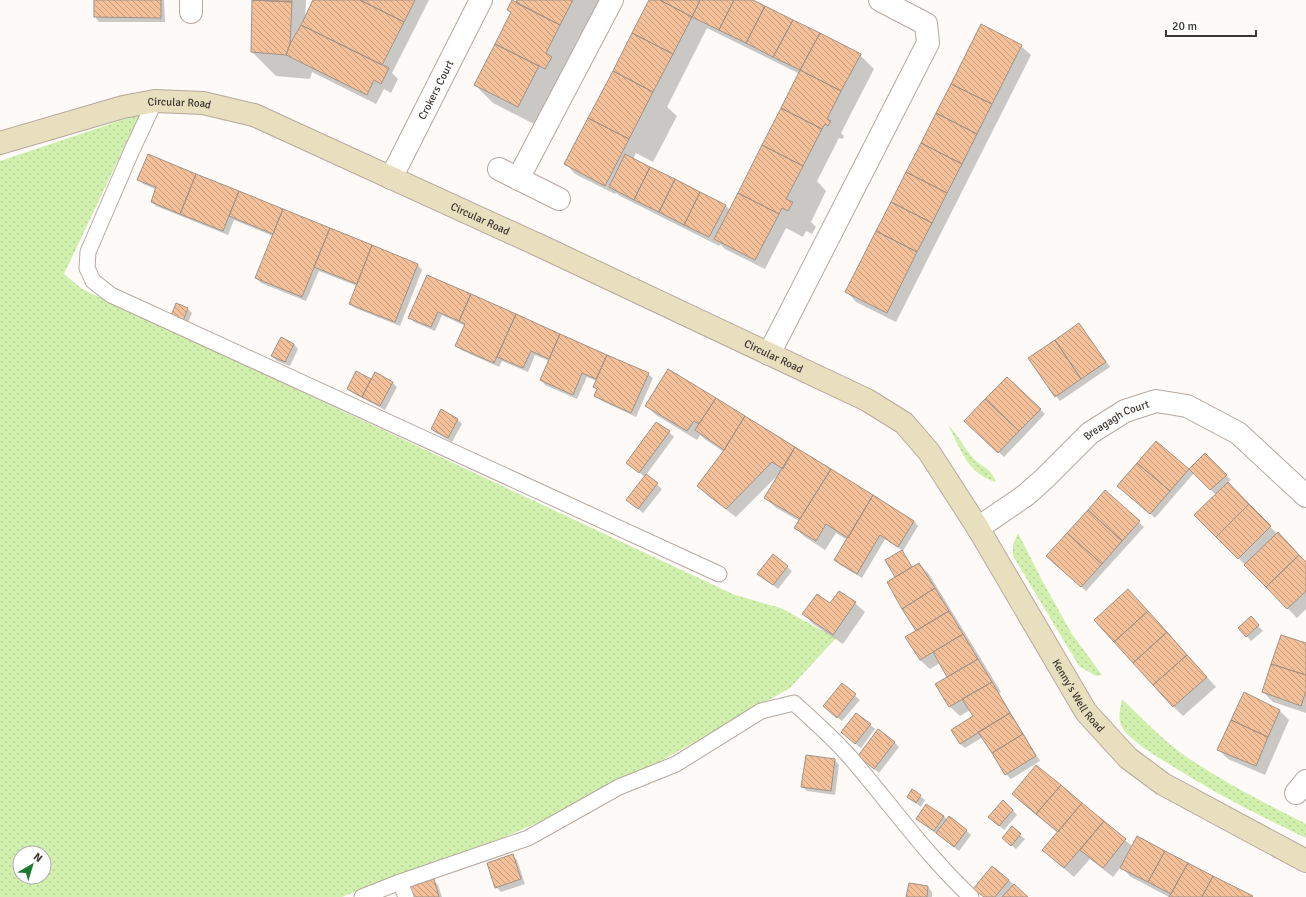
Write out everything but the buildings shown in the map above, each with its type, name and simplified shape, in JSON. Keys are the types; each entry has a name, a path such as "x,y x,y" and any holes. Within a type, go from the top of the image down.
{"main road":[{"name":"Circular Road","path":"0,142 124,107 155,101 203,103 254,116 547,249 867,400 904,423 929,452"},
{"name":"Kenny's Well Road","path":"929,452 978,528 1086,712 1128,758 1163,784 1306,861"}],"street":[{"name":"Crokers Court","path":"391,178 481,0"},
{"path":"518,179 612,0"},
{"path":"768,354 928,43 926,24 880,0"},
{"path":"499,169 559,199"},
{"name":"Breagagh Court","path":"978,528 1026,495 1090,433 1125,411 1156,401 1187,406 1238,433 1306,496"}],"lane":[{"path":"155,101 88,252 87,268 93,281 111,295 719,574"},
{"path":"362,897 400,882 528,838 619,787 676,764 761,711 794,703 848,756 919,841 970,897"},
{"path":"400,882 406,897"}],"green space":[{"path":"140,114 64,274 82,289 735,595 781,608 836,638 790,688 659,762 539,822 491,843 398,875 342,897 0,897 0,161"},
{"path":"948,425 971,456 989,471 996,482 986,478 971,467"},
{"path":"1018,533 1072,634 1102,675 1096,676 1079,666 1013,556 1013,545"},
{"path":"1122,699 1164,739 1191,760 1233,786 1306,824 1306,838 1219,794 1137,743 1126,733 1121,725 1120,714"}]}
